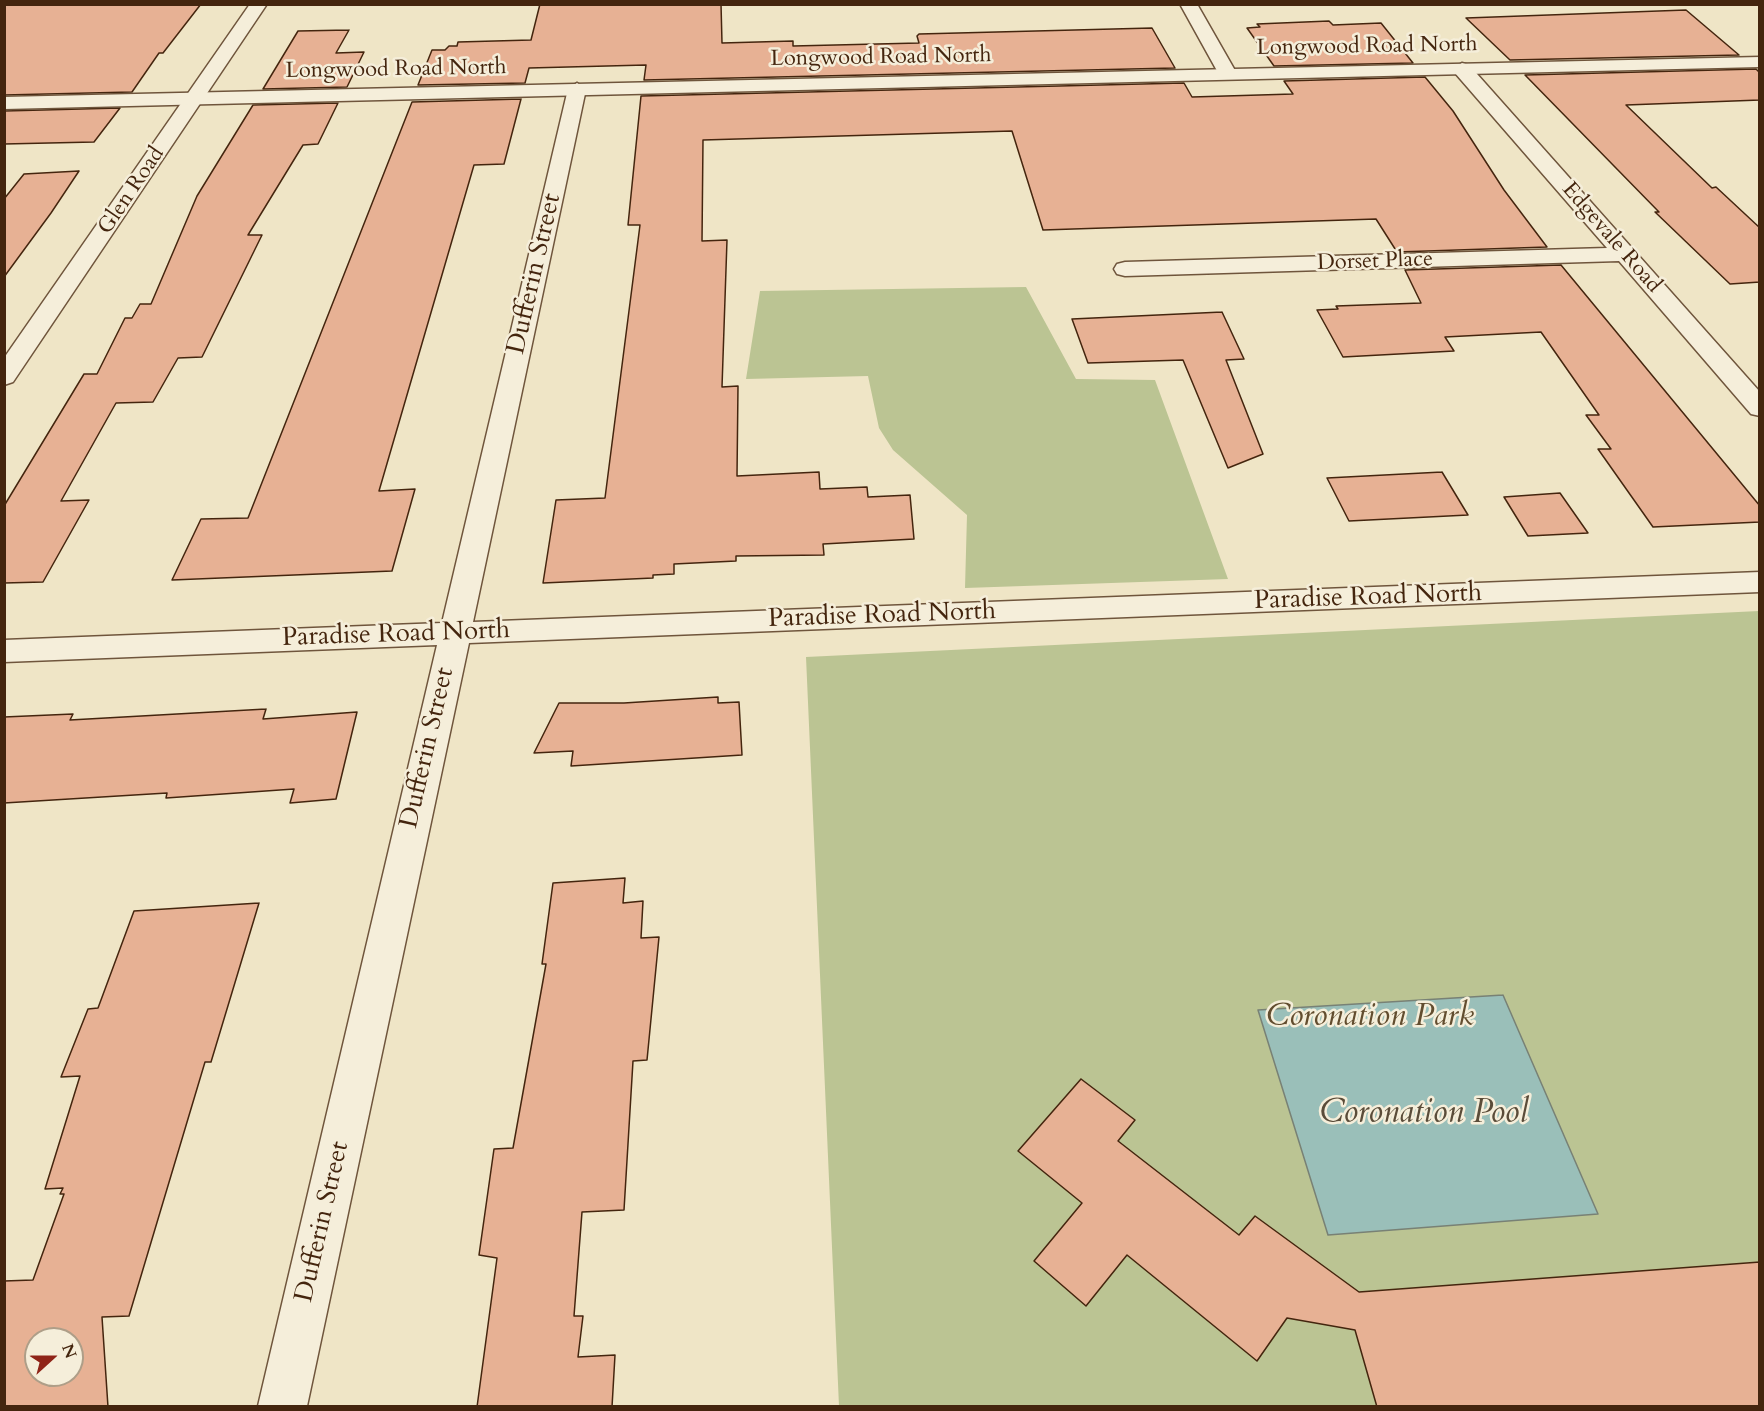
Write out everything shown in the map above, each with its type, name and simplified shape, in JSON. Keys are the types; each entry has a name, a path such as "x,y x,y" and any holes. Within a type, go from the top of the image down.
{"street":[{"name":"Glen Road","path":"4,377 260,4"},
{"path":"1188,4 1228,74"},
{"name":"Longwood Road North","path":"4,103 1760,62"},
{"name":"Edgevale Road","path":"1462,69 1760,408"},
{"name":"Dufferin Street","path":"282,1407 453,633 577,89"},
{"name":"Dorset Place","path":"1125,269 1625,254"},
{"name":"Paradise Road North","path":"4,651 1760,582"}],"green space":[{"path":"1026,287 1076,379 1155,380 1228,579 965,588 967,515 893,450 879,428 868,376 746,379 760,291"},
{"name":"Coronation Park","path":"1759,611 1759,1406 839,1406 806,657"}],"water":[{"name":"Coronation Pool","path":"1503,995 1598,1214 1328,1235 1258,1010"}],"building":[{"path":"4,4 201,4 163,53 159,53 132,92 4,95"},
{"path":"540,4 721,4 722,43 793,41 793,46 919,43 917,36 919,34 1152,28 1175,68 644,80 646,65 529,68 525,83 418,85 432,50 445,50 449,46 457,46 458,42 531,40"},
{"path":"1686,10 1739,55 1510,60 1466,18"},
{"path":"1329,21 1333,25 1381,23 1413,63 1274,66 1247,28 1260,27 1257,24"},
{"path":"349,30 336,53 364,52 347,87 263,89 298,31"},
{"path":"1756,69 1760,73 1760,100 1626,105 1712,188 1716,187 1760,228 1760,282 1730,284 1655,212 1659,212 1525,75"},
{"path":"1425,77 1453,111 1504,190 1547,247 1397,252 1376,219 1043,230 1012,131 703,140 702,241 727,240 722,387 738,386 737,476 819,472 820,489 867,487 868,497 910,495 914,539 823,544 824,555 736,556 736,561 674,564 674,574 653,575 653,578 543,583 556,500 605,498 640,225 628,225 641,96 1184,83 1192,97 1293,94 1284,81"},
{"path":"521,99 504,164 474,165 379,491 415,489 392,571 172,580 201,519 248,518 412,102"},
{"path":"338,103 318,144 303,145 248,235 262,235 202,357 178,358 153,402 116,403 61,501 89,500 43,582 4,583 4,506 84,374 97,374 125,318 132,318 140,304 151,304 197,196 253,105"},
{"path":"120,108 94,142 4,144 4,111"},
{"path":"79,171 4,277 4,199 24,174"},
{"path":"1561,265 1760,506 1760,522 1653,527 1598,449 1611,449 1586,415 1599,415 1541,332 1445,337 1454,351 1343,357 1317,310 1338,309 1336,306 1421,303 1405,270"},
{"path":"1222,312 1244,359 1226,360 1263,454 1228,468 1183,360 1088,363 1072,319"},
{"path":"1442,472 1468,515 1349,521 1327,478"},
{"path":"1560,493 1588,533 1528,536 1504,497"},
{"path":"718,697 718,703 739,702 742,755 571,766 573,751 534,753 559,703 624,703"},
{"path":"266,709 263,719 357,712 336,799 290,803 294,789 166,798 167,793 4,803 4,717 73,714 70,720"},
{"path":"625,878 623,903 643,901 641,938 659,937 647,1060 633,1061 624,1210 582,1212 574,1316 583,1316 578,1357 615,1355 612,1407 477,1407 497,1258 479,1255 494,1149 513,1148 546,964 542,964 553,883"},
{"path":"259,903 211,1062 205,1062 129,1316 102,1317 108,1407 4,1407 4,1281 33,1280 64,1194 60,1194 63,1188 45,1189 80,1076 61,1077 88,1009 98,1008 134,911"},
{"path":"1081,1079 1135,1120 1118,1141 1239,1235 1255,1216 1359,1292 1760,1262 1760,1407 1377,1407 1355,1330 1287,1318 1257,1361 1127,1255 1086,1306 1034,1261 1082,1203 1018,1151"}]}
